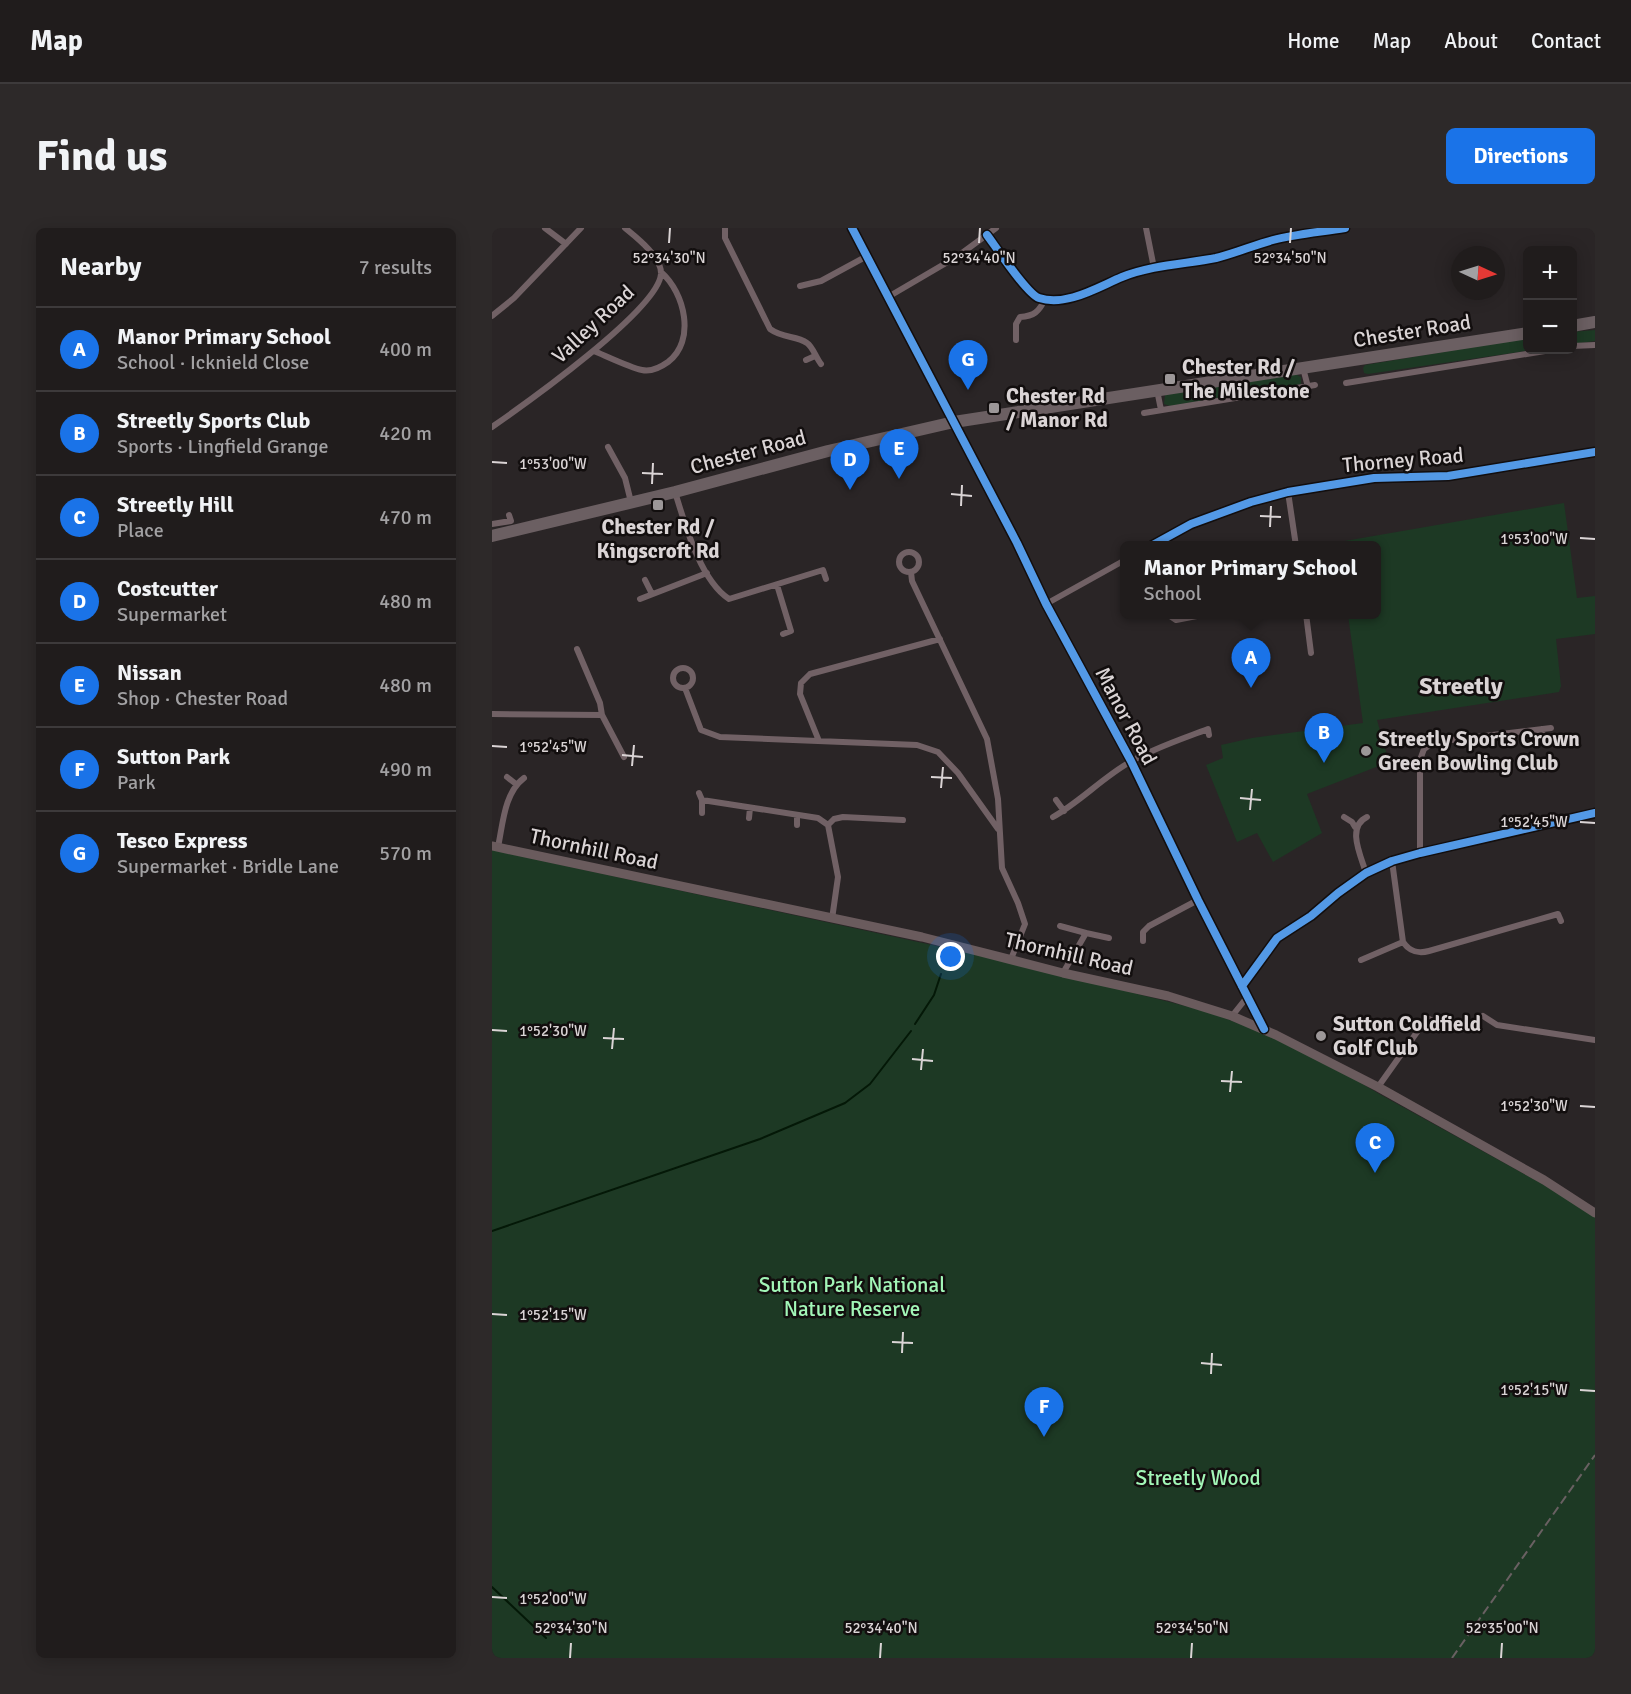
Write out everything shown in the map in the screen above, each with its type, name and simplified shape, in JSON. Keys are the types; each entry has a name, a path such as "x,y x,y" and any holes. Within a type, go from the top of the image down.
{"highway":[{"path":"1577,325 1595,322"},
{"name":"Chester Road","path":"492,536 675,492 828,451 954,422 1523,334"}],"main road":[{"name":"Thornhill Road","path":"495,846 922,937 1168,996 1233,1016 1264,1029 1378,1087 1544,1180 1595,1213"}],"street":[{"path":"545,228 566,244"},
{"path":"492,316 514,298 581,228"},
{"path":"594,351 642,370 651,370 663,366 677,355 684,343 685,326 676,289 661,272 657,260 649,250 625,228"},
{"path":"725,228 725,238 770,329 779,336 798,339 809,344 814,356 821,364"},
{"name":"Manor Road","path":"852,228 1017,543 1046,604 1131,761 1264,1029"},
{"path":"888,297 958,256 996,228"},
{"path":"1146,228 1154,268"},
{"path":"987,235 1012,270 1037,298 1053,301 1077,296 1126,276 1154,268 1214,258 1272,240 1345,228"},
{"path":"800,286 821,281 867,256"},
{"name":"Valley Road","path":"492,427 594,351 643,303 657,284 661,272"},
{"path":"1016,340 1016,324 1020,317 1040,312 1045,299"},
{"path":"1577,346 1595,345"},
{"name":"Chester Road","path":"1346,383 1359,376 1523,354"},
{"path":"806,360 814,356"},
{"path":"1303,367 1308,387"},
{"path":"1144,413 1316,385"},
{"path":"1157,389 1161,410"},
{"path":"608,447 625,478 631,502"},
{"name":"Thorney Road","path":"1160,541 1191,524 1251,502 1288,492 1374,478 1448,476 1595,452"},
{"path":"675,492 688,534 707,573 720,593 729,599 823,570 826,579"},
{"path":"1288,492 1295,541"},
{"path":"492,525 511,521 509,515"},
{"path":"1046,604 1120,563"},
{"path":"911,572 912,581 987,739 998,799 1002,868 1018,903 1024,924 1011,959"},
{"path":"640,599 707,573"},
{"path":"645,580 652,594"},
{"path":"777,585 791,631 783,634"},
{"path":"1307,619 1311,653"},
{"path":"819,741 800,694 801,683 810,674 940,639"},
{"path":"577,649 577,657 600,703 602,715 616,750 624,757"},
{"path":"685,688 701,730 720,737 917,745 938,752 958,773 999,830"},
{"path":"492,714 602,715"},
{"path":"1420,853 1420,760 1424,749 1434,742 1551,728"},
{"path":"1053,817 1064,811 1097,783 1131,761 1208,729 1209,735"},
{"path":"1542,729 1543,741"},
{"path":"507,777 516,784"},
{"path":"495,846 510,796 516,784 524,778"},
{"path":"702,813 701,797 750,808 818,818 828,825 838,877 832,919"},
{"path":"1056,800 1064,811"},
{"path":"749,818 750,808"},
{"path":"1242,986 1277,938 1311,916 1338,892 1366,873 1392,861 1420,853 1595,813"},
{"path":"797,815 797,825"},
{"path":"828,825 834,819 843,817 880,824 903,820"},
{"path":"1355,827 1360,820 1367,817"},
{"path":"1344,818 1352,822 1355,827 1366,873"},
{"path":"1392,861 1403,942 1407,948 1421,953 1557,910 1560,921"},
{"path":"1143,941 1143,932 1149,926 1198,900"},
{"path":"1060,926 1109,938"},
{"path":"1063,972 1086,933"},
{"path":"1361,960 1403,942"},
{"path":"1233,1016 1248,996"},
{"path":"1491,1022 1496,1013"},
{"path":"1483,1016 1491,1022 1507,1027 1595,1040"},
{"path":"1378,1087 1427,1018 1437,1023"}],"green space":[{"path":"1595,330 1595,341 1577,343 1577,332"},
{"path":"1523,339 1523,351 1368,374 1364,373 1365,365"},
{"path":"1295,374 1301,377 1301,384 1170,406 1164,404 1165,395"},
{"path":"1564,503 1577,598 1595,596 1595,634 1556,639 1561,686 1559,692 1377,720 1389,762 1307,794 1322,833 1273,862 1257,833 1237,842 1206,765 1223,758 1221,745 1252,738 1363,723 1349,619 1381,619 1381,541 1345,541"},
{"name":"Sutton Park National Nature Reserve","path":"492,850 1015,963 1209,1012 1268,1035 1334,1067 1548,1187 1595,1217 1595,1658 492,1658"}],"waterway":[{"path":"945,962 948,955"},
{"path":"915,1024 934,995 941,974"},
{"path":"492,1231 760,1139 845,1103 870,1084 911,1031"},
{"path":"492,1587 546,1638"}],"railway":[{"path":"1452,1658 1595,1455"}],"cycle path":[{"path":"852,228 1017,543 1046,604 1131,761 1264,1029"},
{"path":"987,235 1034,295 1049,300 1060,300 1082,295 1122,277 1145,270 1216,258 1282,238 1345,228"},
{"path":"1160,541 1191,524 1251,502 1288,492 1374,478 1448,476 1595,452"},
{"path":"1242,986 1277,938 1311,916 1366,873 1392,861 1420,853 1595,813"}],"place":[{"name":"Chester Rd / The Milestone","path":"1170,379"},
{"name":"Tesco Express","path":"968,390"},
{"name":"Chester Rd / Manor Rd","path":"994,408"},
{"name":"Nissan","path":"899,479"},
{"name":"Costcutter","path":"850,490"},
{"name":"Chester Rd / Kingscroft Rd","path":"658,505"},
{"name":"Manor Primary School","path":"1251,688"},
{"name":"Streetly Sports Crown Green Bowling Club","path":"1366,751"},
{"name":"Streetly Sports Club","path":"1324,763"},
{"name":"Sutton Coldfield Golf Club","path":"1321,1036"},
{"name":"Streetly Hill","path":"1375,1173"},
{"name":"Sutton Park","path":"1044,1437"}],"district":[{"name":"Streetly","path":"1461,686"}],"park label":[{"name":"Streetly Wood","path":"1198,1478"}]}
